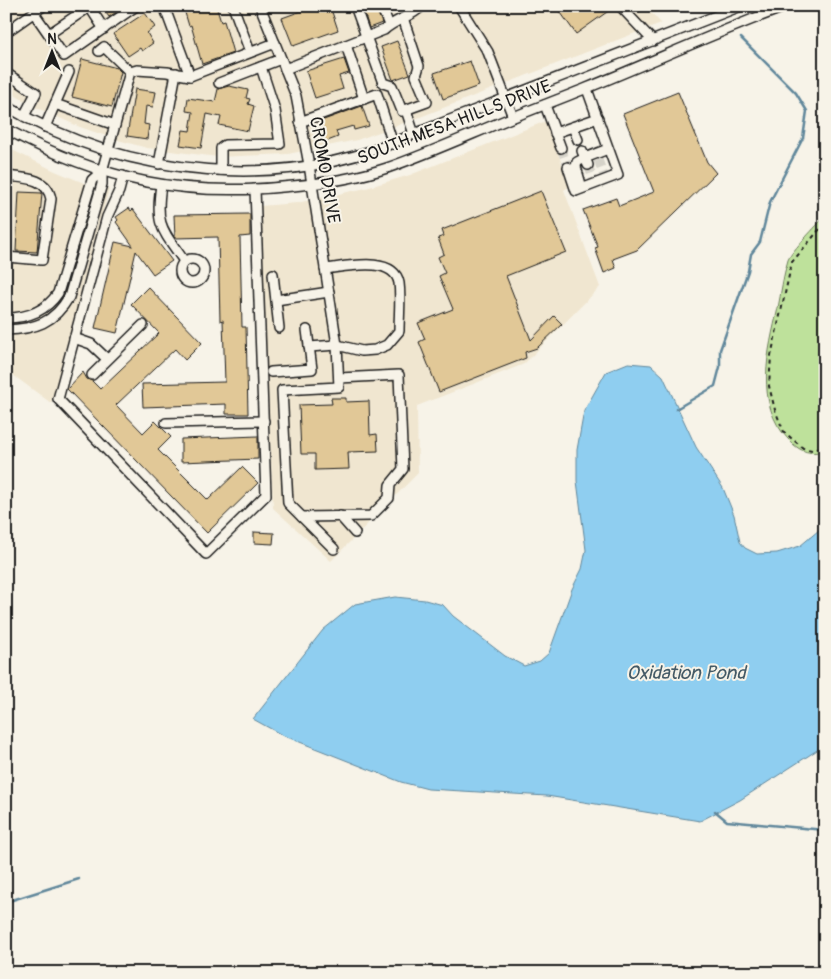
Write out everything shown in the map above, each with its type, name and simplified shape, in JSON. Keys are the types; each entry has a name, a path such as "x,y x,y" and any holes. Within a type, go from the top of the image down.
{"street":[{"path":"6,32 43,6"},
{"path":"49,34 89,6 104,28"},
{"path":"34,13 64,56 136,6"},
{"path":"164,6 190,76"},
{"path":"233,6 250,52"},
{"path":"355,6 383,83 392,86 402,111 426,102 416,76 419,66 403,18"},
{"path":"381,6 389,26"},
{"path":"285,69 384,30 415,13 422,6"},
{"path":"459,6 488,52 513,117"},
{"path":"620,6 653,41"},
{"name":"SOUTH MESA HILLS DRIVE","path":"6,106 44,127 108,151 159,164 221,170 261,170 308,165 358,155 393,144 414,134 741,6"},
{"name":"SOUTH MESA HILLS DRIVE","path":"6,128 61,156 102,171 161,185 189,189 223,190 311,184 348,178 386,168 587,88 737,24 787,6"},
{"name":"CROMO DRIVE","path":"263,7 274,43 296,96 337,344 339,378"},
{"path":"130,72 144,70 190,76 274,43"},
{"path":"346,45 364,99"},
{"path":"99,51 104,47 130,72"},
{"path":"219,83 281,60"},
{"path":"221,170 222,148 225,145 280,144 275,110 261,67"},
{"path":"44,127 70,72"},
{"path":"6,330 25,329 39,325 56,314 67,301 74,283 102,184 102,171 130,72"},
{"path":"6,73 36,93 24,116"},
{"path":"159,164 176,73"},
{"path":"579,190 594,182 618,175 587,88"},
{"path":"300,122 377,94 393,144"},
{"path":"55,104 115,125"},
{"path":"545,105 561,148"},
{"path":"406,110 414,134"},
{"path":"555,133 598,118"},
{"path":"573,127 578,140"},
{"path":"579,190 577,162 585,158 597,157 608,149"},
{"path":"568,167 579,190"},
{"path":"6,318 26,316 39,311 50,303 58,293 92,180 102,171"},
{"path":"6,176 40,182 48,189 51,199 42,260 6,258"},
{"path":"123,176 119,191 107,217 58,399 206,554 266,495 255,189"},
{"path":"161,185 158,205 162,229 184,261"},
{"path":"309,347 337,344 362,351 375,350 387,345 399,331 399,282 395,274 388,267 378,265 325,269"},
{"path":"273,274 279,328"},
{"path":"276,300 329,292"},
{"path":"92,375 142,325"},
{"path":"271,372 312,369 307,330"},
{"path":"74,338 91,344 108,360"},
{"path":"302,517 371,516 389,498 390,485 404,469 399,375 339,378 339,387 282,390 288,504 334,549"},
{"path":"166,423 264,421"},
{"path":"340,516 355,533"}],"path":[{"path":"825,223 792,262 771,356 769,386 775,410 784,432 804,448 812,450 825,447"}],"shaded area":[{"path":"6,6 645,6 661,23 357,140 288,154 218,157 147,148 118,140 80,127 35,107 6,90"},
{"path":"546,121 570,186 564,190 600,287 524,364 417,406 418,473 331,561 273,508 260,206 297,203 366,188 410,175"},
{"path":"6,147 84,183 109,189 51,403 6,370"}],"green space":[{"path":"825,216 825,451 809,452 796,447 777,425 767,393 766,376 783,278 788,260 799,244"}],"water":[{"name":"Oxidation Pond","path":"628,363 651,365 663,376 696,447 723,488 734,515 740,542 745,548 757,554 777,553 800,546 825,525 825,745 740,800 700,821 547,796 428,789 401,782 282,735 253,719 323,630 355,604 395,597 425,600 443,605 453,616 505,656 524,666 540,661 549,653 572,589 582,569 586,550 577,481 577,450 584,411 606,372"}],"building":[{"path":"101,6 125,6 109,17"},
{"path":"183,6 216,6 221,22 224,21 233,53 202,64 191,25 189,26"},
{"path":"315,6 330,6 338,30 293,46 282,18"},
{"path":"362,6 375,6 382,23 369,28"},
{"path":"556,6 614,6 614,7 576,34"},
{"path":"145,13 155,27 147,33 153,43 142,51 140,48 128,56 113,34"},
{"path":"397,41 410,74 393,80 381,47"},
{"path":"82,59 117,68 121,72 112,107 72,97"},
{"path":"344,59 349,73 339,76 343,89 315,98 306,71"},
{"path":"470,61 479,86 443,99 434,73"},
{"path":"229,86 248,90 246,98 250,99 248,104 254,106 248,131 219,125 221,117 207,114 201,148 180,145 183,130 190,131 193,112 186,111 188,98 215,102 218,89"},
{"path":"135,89 156,92 153,107 146,106 144,124 149,125 147,139 127,136"},
{"path":"678,92 707,162 716,173 637,250 613,259 616,268 604,273 595,248 598,247 583,210 616,198 619,206 654,192 623,114"},
{"path":"362,106 369,126 354,130 353,126 336,131 338,137 325,142 318,122"},
{"path":"541,191 566,252 506,276 531,340 554,316 562,324 537,348 525,352 526,358 439,392 419,342 425,339 418,323 453,309 439,276 445,273 438,257 444,254 438,238 444,236 442,230"},
{"path":"19,192 42,193 37,252 16,251"},
{"path":"129,208 131,211 133,209 172,261 153,274 136,251 117,333 95,328 115,242 133,246 116,222 118,220 116,217"},
{"path":"250,214 250,236 240,237 242,327 246,327 248,414 226,414 226,404 143,407 142,384 225,382 223,320 220,321 218,237 175,238 174,215"},
{"path":"148,287 202,343 185,360 175,349 116,405 143,433 155,421 171,437 158,450 208,500 242,467 258,483 207,533 67,389 83,372 87,379 100,389 159,333 131,304"},
{"path":"331,398 346,398 346,402 369,401 370,435 377,434 378,451 348,452 349,469 315,470 315,454 301,454 299,405 332,404"},
{"path":"258,436 258,459 181,462 181,439"},
{"path":"254,532 274,533 273,544 254,543"}],"waterway":[{"path":"676,409 715,386 720,367 720,350 748,271 751,254 760,242 770,202 803,138 807,111 796,93 741,38"},
{"path":"715,811 727,821 825,830"},
{"path":"6,902 79,879"}],"tunnel":[{"path":"561,148 568,167"},
{"path":"598,160 604,176"},
{"path":"588,165 593,179"}]}
